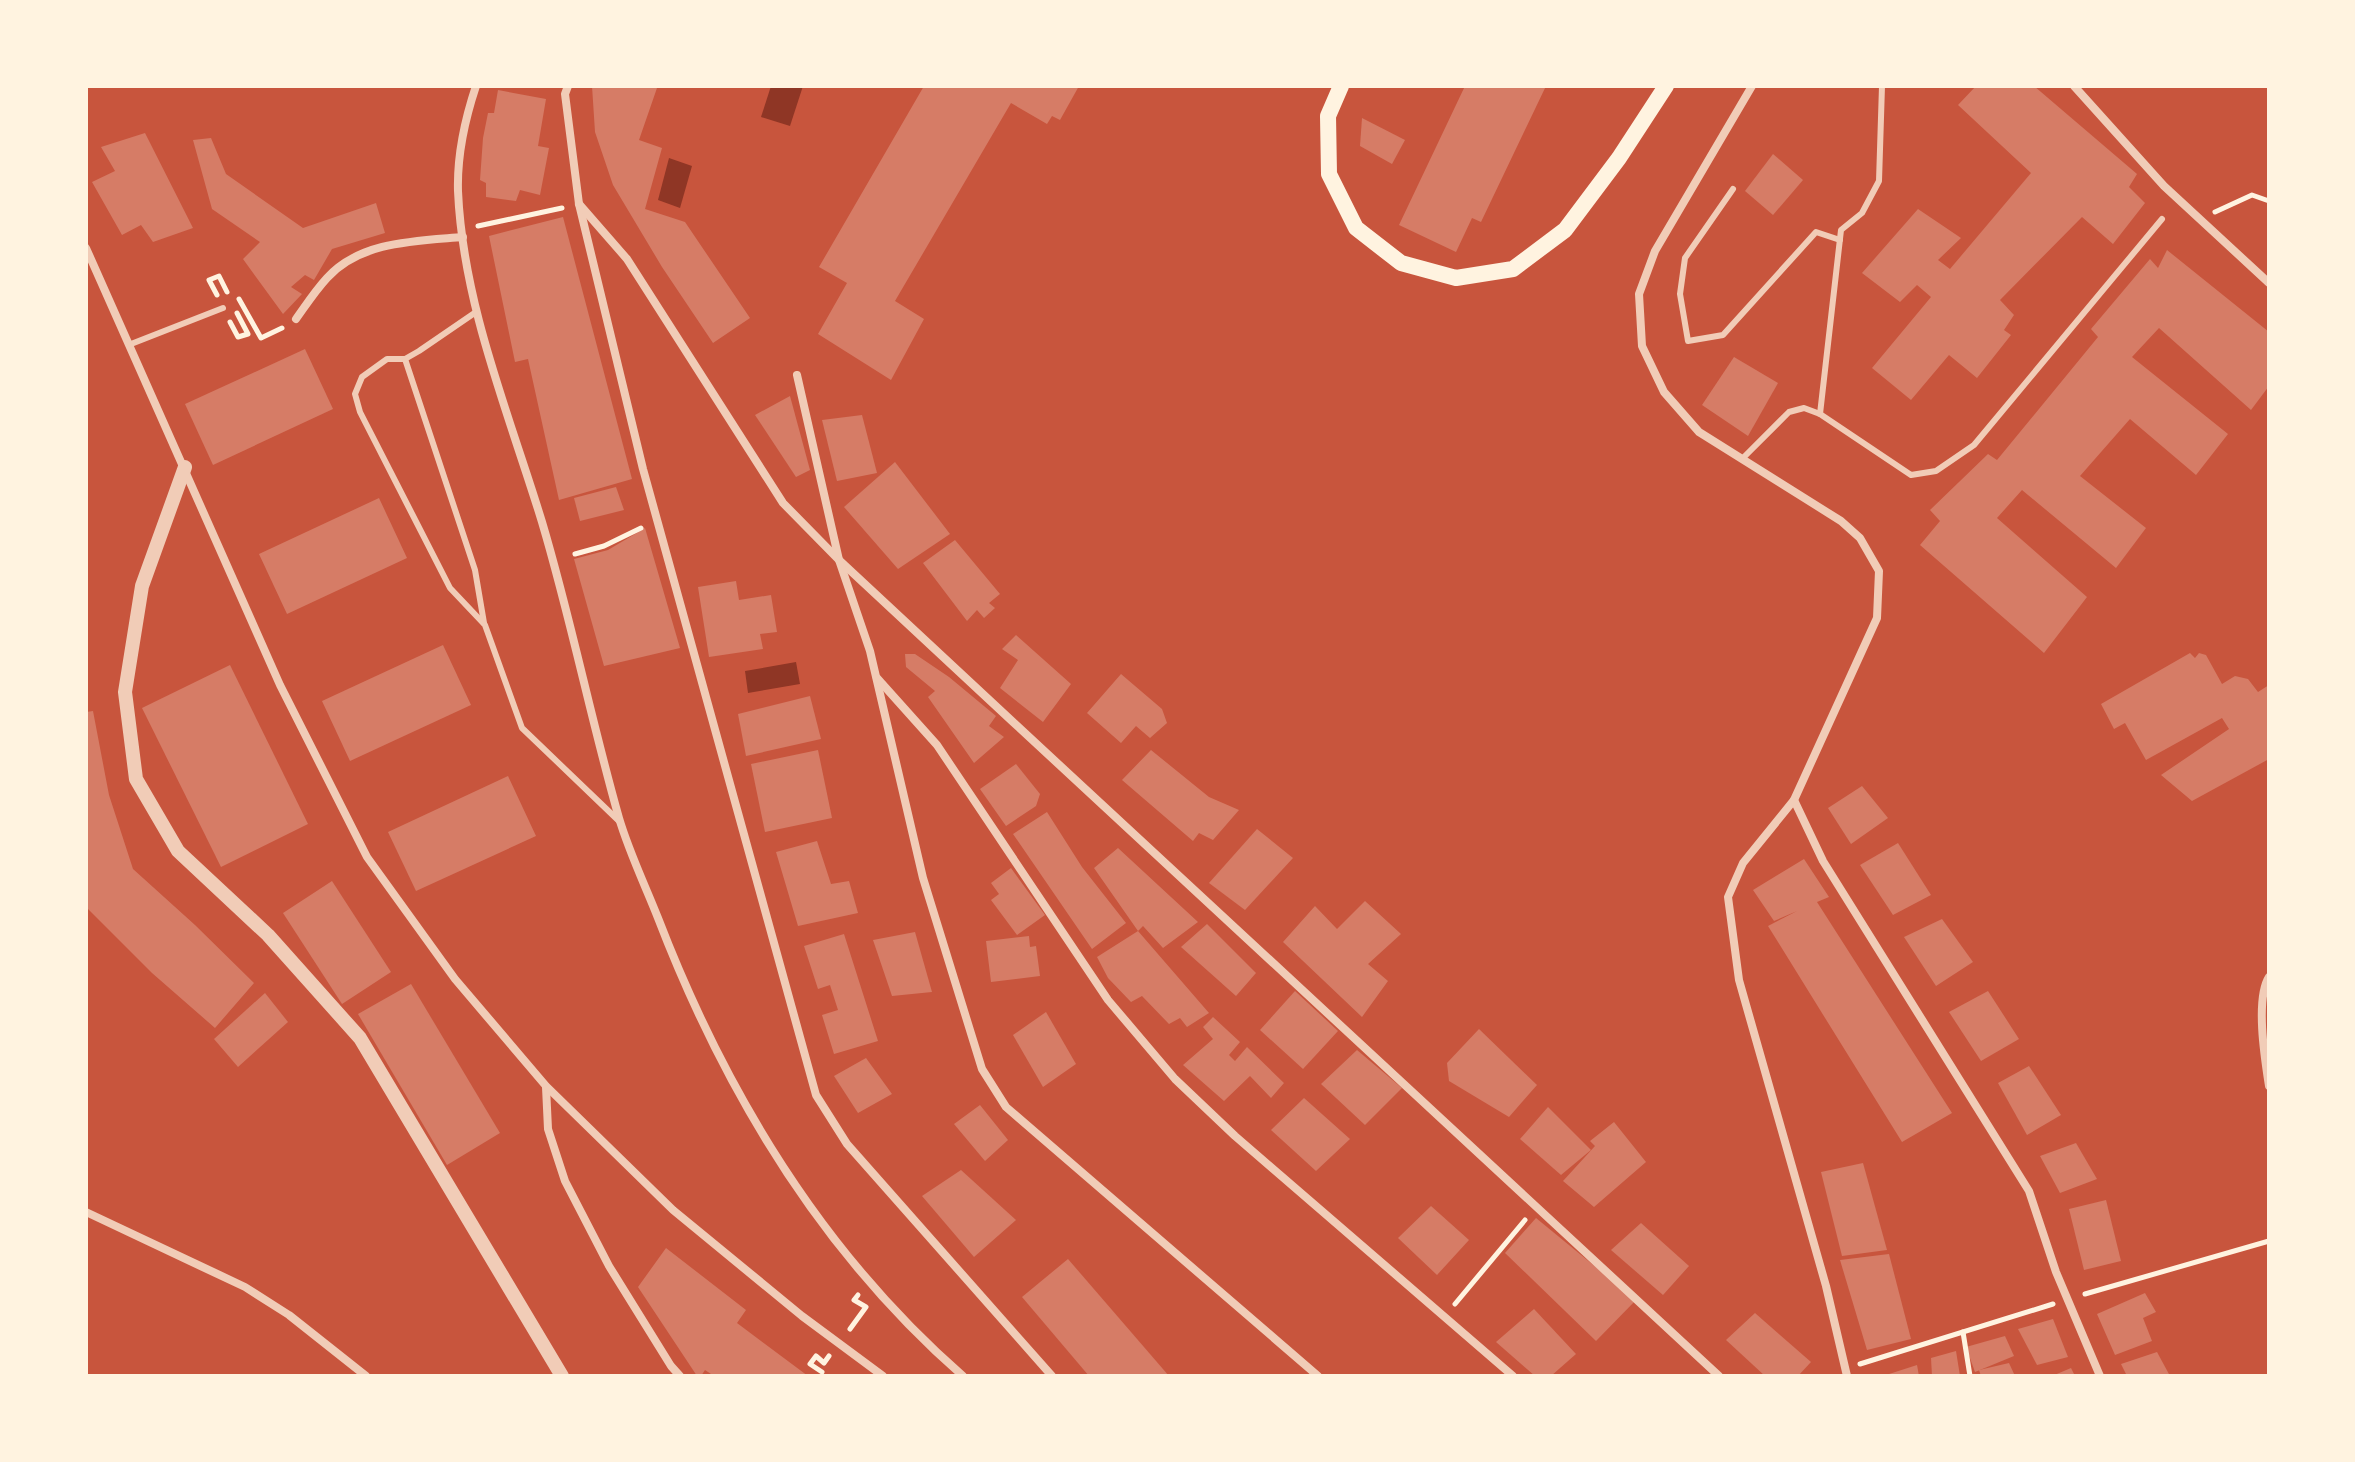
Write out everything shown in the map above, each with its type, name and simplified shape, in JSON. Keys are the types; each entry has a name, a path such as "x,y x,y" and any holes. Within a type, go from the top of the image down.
{"main road":[{"path":"1341,86 1328,116 1329,174 1356,228 1401,263 1456,278 1513,269 1565,230 1619,158 1666,86"}],"street":[{"path":"476,86 464,122 459,175 463,233 476,312 543,526 621,822 687,994 756,1126 836,1244 882,1298 963,1376"},
{"path":"568,86 565,94 579,204 657,520 816,1095 847,1144 1052,1376"},
{"path":"1752,86 1655,251 1639,294 1642,346 1664,392 1699,432 1841,521 1860,538 1879,571 1877,618 1794,800 1743,863 1728,897 1739,980 1826,1286 1846,1372"},
{"path":"2074,86 2164,186 2269,283"},
{"path":"579,204 627,259 783,503 839,560 1718,1375"},
{"path":"296,319 328,276 355,255 463,233"},
{"path":"86,248 280,685 367,857 455,979 546,1086 673,1210 802,1316 883,1376"},
{"path":"797,375 839,560 870,651 923,878 982,1069 1006,1107 1318,1376"},
{"path":"185,467 142,586 125,692 136,779 178,851 268,935 360,1038 562,1376"},
{"path":"876,678 937,745 1108,1000 1175,1079 1235,1136 1513,1376"},
{"path":"1794,800 1823,861 2029,1191 2067,1299 2100,1376"},
{"path":"2269,977 2264,985 2262,1039 2269,1085"},
{"path":"546,1086 548,1129 565,1181 609,1266 680,1376"},
{"path":"86,1212 245,1287 289,1315 366,1376"}],"lane":[{"path":"1820,414 1841,230 1862,213 1879,181 1882,86"},
{"path":"1733,189 1685,258 1680,294 1688,341 1723,335 1816,232 1840,240"},
{"path":"1742,459 1789,412 1804,408 1820,414 1911,475 1936,471 1974,445 2162,219"},
{"path":"131,344 223,308"},
{"path":"476,312 405,359 387,359 362,377 355,394 360,412 450,588 485,625"},
{"path":"405,359 475,570 485,625 522,728 621,822"}],"path":[{"path":"2199,219 2252,195 2269,201"},
{"path":"463,233 579,204"},
{"path":"575,554 604,546 657,520"},
{"path":"1444,1316 1536,1207"},
{"path":"1846,1372 2067,1299 2269,1241"},
{"path":"1963,1332 1970,1376"},
{"path":"822,1372 810,1364 816,1356 824,1363"}],"shaded area":[{"path":"771,86 803,86 790,126 761,117"},
{"path":"669,158 692,166 680,208 658,200"},
{"path":"796,662 800,684 748,693 745,671"}],"building":[{"path":"592,86 657,88 639,140 662,148 645,209 685,222 750,318 713,343 662,267 613,185 595,132"},
{"path":"924,86 1079,86 1060,120 1052,116 1047,124 1011,103 895,301 924,319 891,380 818,334 847,283 819,267"},
{"path":"1465,86 1546,86 1481,222 1472,218 1456,252 1399,225"},
{"path":"1976,86 2034,86 2137,174 2129,187 2145,203 2113,244 2082,217 2000,300 2014,315 2004,330 2011,335 1977,378 1949,355 1911,400 1872,368 1931,297 1917,285 1900,302 1862,273 1918,209 1961,238 1938,260 1950,269 2031,173 1958,105"},
{"path":"498,90 546,99 538,146 549,148 540,195 520,190 516,201 486,197 486,183 480,180 483,138 488,113 494,113"},
{"path":"1362,118 1405,140 1392,164 1360,146"},
{"path":"145,133 193,228 153,242 141,225 122,235 92,182 115,171 101,147"},
{"path":"211,138 226,174 303,228 376,203 385,233 332,249 314,280 305,275 291,287 302,294 283,314 243,259 260,242 212,209 193,140"},
{"path":"1773,154 1803,180 1773,215 1745,191"},
{"path":"563,217 632,479 559,500 528,359 515,362 489,236"},
{"path":"2167,250 2269,332 2269,386 2251,410 2159,328 2132,357 2228,434 2196,475 2130,419 2080,476 2146,528 2116,568 2022,490 1997,518 2087,597 2044,653 1920,545 1940,521 1930,510 1988,454 1997,460 2098,337 2091,329 2150,259 2158,268"},
{"path":"305,349 333,409 213,465 185,404"},
{"path":"1734,357 1778,383 1748,436 1702,405"},
{"path":"790,396 810,470 796,477 755,415"},
{"path":"862,415 877,473 837,481 822,420"},
{"path":"895,462 950,534 898,569 844,507"},
{"path":"616,487 624,510 580,521 574,498"},
{"path":"379,498 407,558 287,614 259,554"},
{"path":"645,528 680,648 604,666 574,559 608,550"},
{"path":"955,540 1000,594 989,603 995,608 984,618 977,610 967,621 923,563"},
{"path":"736,581 739,600 771,595 777,632 760,634 763,649 709,657 698,587"},
{"path":"1016,635 1071,684 1043,722 1000,688 1018,660 1002,649"},
{"path":"443,645 471,705 350,761 322,701"},
{"path":"2190,653 2195,658 2199,653 2206,655 2222,684 2235,676 2248,679 2258,692 2269,685 2269,759 2192,801 2161,775 2229,729 2222,718 2146,760 2125,723 2114,729 2101,704"},
{"path":"905,654 915,654 949,677 996,716 989,726 1004,737 974,763 928,697 935,691 906,667"},
{"path":"230,665 308,824 221,867 142,708"},
{"path":"1121,674 1162,709 1167,723 1150,738 1136,726 1121,743 1087,713"},
{"path":"810,696 821,739 746,756 738,714"},
{"path":"93,711 109,795 133,869 254,983 215,1028 152,973 86,907 86,712"},
{"path":"818,750 832,818 765,832 751,764"},
{"path":"1151,750 1209,797 1239,810 1213,840 1199,833 1193,841 1122,780"},
{"path":"1016,764 1040,794 1036,806 1006,826 980,789"},
{"path":"508,776 536,836 416,891 388,832"},
{"path":"1862,786 1888,818 1851,844 1828,808"},
{"path":"1047,812 1082,867 1126,923 1092,949 1013,834"},
{"path":"1257,829 1293,858 1245,910 1209,883"},
{"path":"817,841 831,884 849,881 858,913 798,926 776,852"},
{"path":"1898,843 1931,895 1893,915 1860,865"},
{"path":"1118,848 1198,922 1163,948 1143,926 1138,931 1094,868"},
{"path":"1804,859 1829,897 1817,902 1952,1113 1902,1142 1768,926 1797,911 1774,921 1753,890"},
{"path":"1011,868 1045,915 1017,935 991,900 999,894 991,883"},
{"path":"332,881 391,972 342,1004 283,913"},
{"path":"1365,901 1401,934 1368,964 1388,981 1362,1017 1283,942 1315,906 1337,929"},
{"path":"1942,919 1973,962 1936,986 1904,937"},
{"path":"1207,924 1256,973 1236,996 1181,947"},
{"path":"1138,931 1209,1013 1187,1027 1180,1018 1169,1024 1142,996 1131,1002 1108,978 1097,957"},
{"path":"915,932 932,992 892,996 873,940"},
{"path":"844,934 878,1041 834,1054 822,1015 838,1010 830,985 818,989 804,946"},
{"path":"1029,936 1030,947 1036,946 1040,976 991,982 986,941"},
{"path":"411,984 500,1133 447,1165 358,1014"},
{"path":"1295,991 1338,1031 1303,1069 1260,1030"},
{"path":"1988,991 2019,1039 1981,1061 1949,1012"},
{"path":"265,993 288,1022 238,1067 214,1039"},
{"path":"1046,1012 1076,1064 1043,1087 1013,1035"},
{"path":"1213,1017 1240,1042 1229,1055 1235,1061 1247,1047 1284,1083 1271,1098 1250,1076 1224,1101 1183,1065 1213,1039 1203,1027"},
{"path":"1479,1029 1537,1085 1509,1117 1449,1081 1447,1063"},
{"path":"1357,1050 1402,1088 1365,1125 1321,1084"},
{"path":"866,1058 892,1094 858,1113 834,1076"},
{"path":"2029,1066 2061,1115 2027,1135 1998,1083"},
{"path":"1304,1098 1350,1139 1316,1171 1271,1130"},
{"path":"980,1105 1008,1140 985,1161 954,1124"},
{"path":"1548,1107 1591,1150 1561,1175 1520,1139"},
{"path":"1614,1122 1646,1162 1594,1207 1563,1181 1595,1146 1590,1141"},
{"path":"2076,1143 2097,1179 2060,1193 2040,1156"},
{"path":"1863,1163 1887,1250 1842,1256 1821,1172"},
{"path":"961,1170 1016,1220 974,1257 922,1196"},
{"path":"2106,1200 2121,1261 2084,1270 2069,1209"},
{"path":"1431,1206 1469,1240 1437,1275 1398,1238"},
{"path":"1536,1218 1636,1300 1596,1341 1505,1253"},
{"path":"1641,1223 1689,1266 1663,1295 1611,1250"},
{"path":"666,1248 746,1310 737,1323 808,1376 714,1376 705,1370 697,1376 638,1287"},
{"path":"1889,1254 1911,1339 1867,1350 1840,1260"},
{"path":"1068,1259 1169,1376 1089,1376 1022,1297"},
{"path":"2145,1293 2156,1312 2143,1318 2152,1341 2115,1355 2097,1314"},
{"path":"1534,1309 1576,1354 1551,1376 1535,1376 1496,1342"},
{"path":"1755,1313 1811,1362 1798,1376 1765,1376 1726,1340"},
{"path":"2053,1319 2068,1357 2037,1365 2018,1329"},
{"path":"2005,1336 2014,1356 1975,1372 1966,1347"},
{"path":"1956,1351 1960,1376 1932,1376 1931,1358"},
{"path":"2157,1352 2170,1376 2127,1376 2121,1364"},
{"path":"2009,1363 2015,1376 1981,1376 1979,1370"},
{"path":"1917,1365 1919,1376 1886,1376 1886,1375"},
{"path":"2071,1368 2075,1376 2052,1376"}]}
